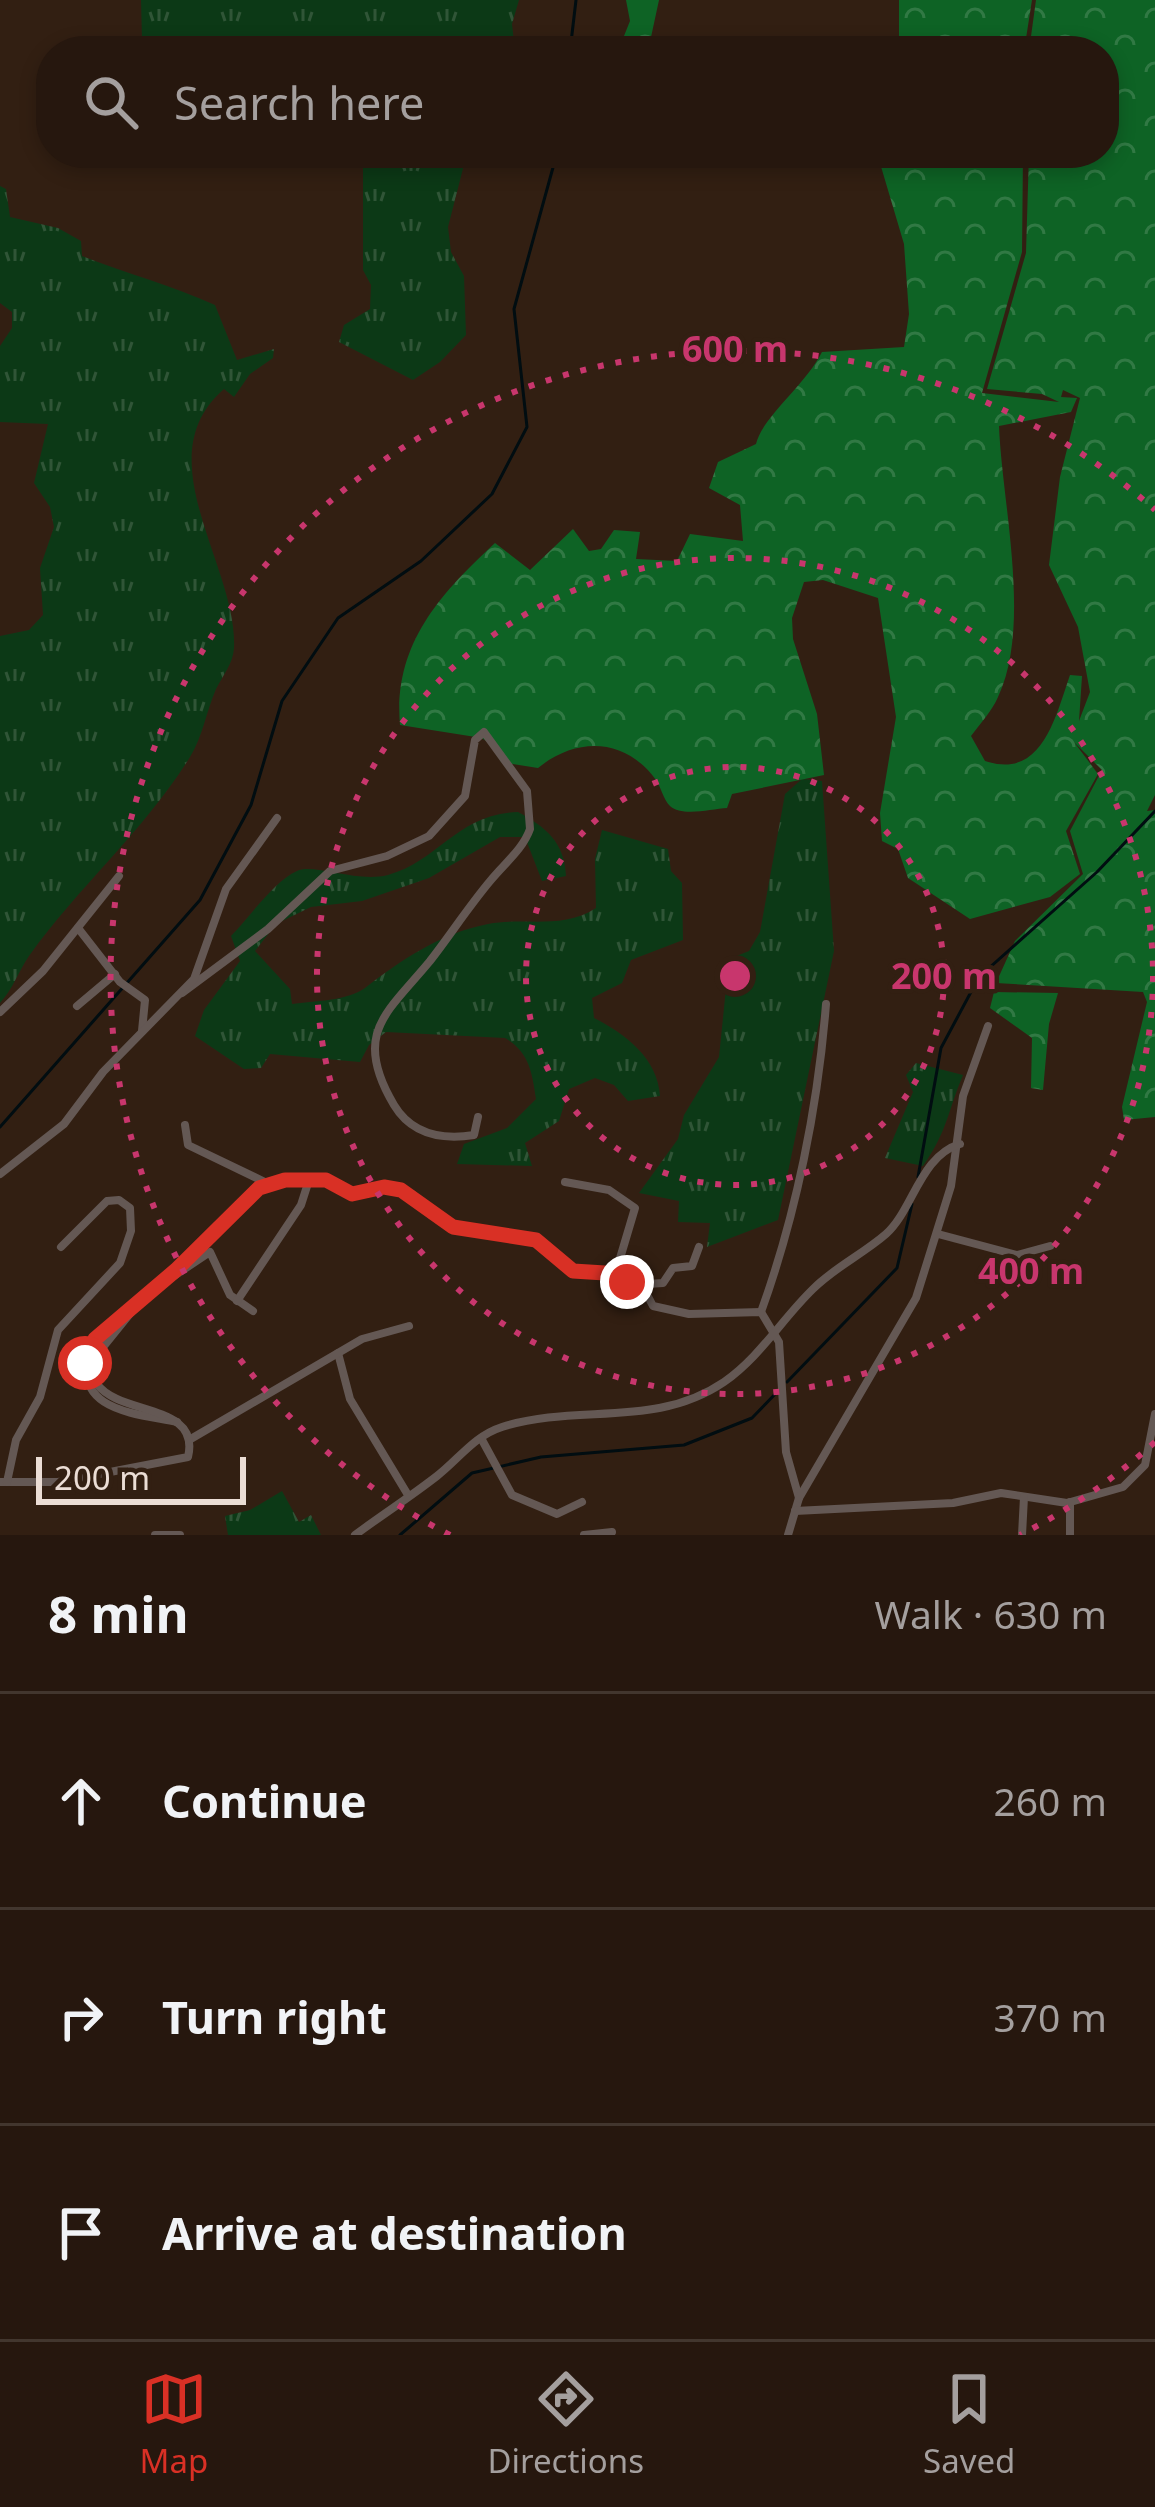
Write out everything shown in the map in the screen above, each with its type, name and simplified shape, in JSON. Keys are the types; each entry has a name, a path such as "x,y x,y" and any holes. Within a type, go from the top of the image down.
{"street":[{"path":"182,992 268,929 330,871 387,856 429,836 465,796 475,740 484,732 526,791 530,829 434,955 385,1008 376,1045 384,1087 406,1122 433,1136 459,1138 474,1135 478,1118"},
{"path":"0,1174 64,1124 142,1030 194,979 226,889 278,818"},
{"path":"0,1012 119,876"},
{"path":"78,928 115,974 145,1000 142,1030"},
{"path":"76,1006 115,974"},
{"path":"761,1312 782,1265 822,1055 826,1004"},
{"path":"788,1535 799,1498 916,1298 960,1144 963,1096 988,1026"},
{"path":"185,1125 188,1145 267,1183 335,1182 352,1194 384,1187 401,1190 453,1227 536,1240 573,1271 621,1274"},
{"path":"355,1535 481,1438 542,1419 650,1414 722,1383 835,1268 889,1232 910,1193 950,1147 960,1144"},
{"path":"237,1301 301,1205 309,1180"},
{"path":"565,1182 609,1190 635,1208 620,1258 621,1274 632,1286 663,1283 673,1268 692,1266 699,1247"},
{"path":"61,1247 107,1201 119,1200 130,1208 131,1231 120,1263 58,1330 40,1396 16,1440 4,1482 58,1482 103,1470 179,1462 188,1456 189,1440 166,1413 112,1400 97,1384 94,1357 139,1302 267,1183"},
{"path":"938,1234 1017,1255 1050,1246"},
{"path":"161,1283 210,1252 237,1301 253,1311"},
{"path":"643,1287 653,1306 669,1312 761,1312"},
{"path":"761,1312 776,1331 786,1452 799,1498"},
{"path":"189,1440 362,1339 409,1326"},
{"path":"338,1353 350,1399 408,1495"},
{"path":"794,1511 953,1503 1001,1493 1070,1502 1123,1486 1150,1465 1155,1414"},
{"path":"481,1438 512,1495 557,1514 582,1502"},
{"path":"1022,1535 1024,1497"},
{"path":"1070,1502 1070,1535"},
{"path":"584,1535 612,1532"},
{"path":"155,1535 180,1535"}],"green space":[{"path":"141,0 519,0 513,36 142,36"},
{"path":"626,0 659,0 651,36 624,36 630,21"},
{"path":"899,0 1032,0 1026,36 899,36"},
{"path":"1036,0 1155,0 1155,795 1147,811 1155,810 1155,1117 1124,1120 1122,1107 1147,1002 1143,992 996,983 1015,941 1083,874 1070,831 1102,770 1074,742 1098,774 1066,831 1080,874 1050,897 970,919 908,878 898,849 882,841 880,813 896,717 878,598 823,580 804,582 792,618 793,639 817,714 824,775 732,794 727,808 675,809 644,766 615,749 584,747 538,768 501,762 497,749 482,738 400,725 404,670 424,623 495,543 530,570 573,529 589,551 601,549 614,530 640,532 636,559 677,561 690,534 743,541 740,505 709,488 718,462 756,444 822,352 904,347 909,314 904,244 881,168 1023,168 1022,252 982,393 1059,402 1042,394 987,389 1026,253 1029,168 1119,168 1119,36 1031,36","holes":["1063,390 1080,398 1060,477 1049,565 1078,627 1090,692 1079,721 1082,676 1070,675 1052,726 1033,753 1004,765 985,761 971,736 998,697 1013,635 1012,564 999,426 1071,412 1077,398 1061,397"]},
{"path":"363,168 463,168 448,227 451,252 464,276 466,335 440,362 413,380 339,342 344,325 370,309 371,285 363,270"},
{"path":"0,186 6,189 10,217 58,228 81,241 82,256 215,305 237,360 274,349 273,358 250,374 234,397 224,389 202,417 192,447 193,480 223,583 234,648 198,741 172,784 29,956 0,1003 0,636 29,630 43,615 40,568 54,527 50,507 34,483 48,424 0,422 0,346 12,328 12,312 0,303"},
{"path":"802,779 822,781 834,951 778,1220 707,1247 710,1223 678,1222 679,1201 639,1193 678,1139 684,1115 719,1057 729,959 749,951 760,932 785,794"},
{"path":"518,812 552,837 562,854 566,876 542,881 525,837 500,837 429,878 362,901 311,907 276,924 255,951 290,989 292,1004 340,998 454,934 502,922 570,919 596,908 595,859 602,830 668,849 671,871 682,883 683,940 631,960 622,983 592,998 594,1018 618,1032 647,1059 660,1096 628,1101 614,1085 595,1078 569,1089 559,1121 525,1143 532,1166 457,1164 464,1144 507,1128 536,1099 524,1056 505,1038 386,1032 369,1045 360,1062 270,1054 261,1068 244,1069 195,1036 204,1010 240,961 231,936 288,876 304,869 363,877 388,875 421,860 479,821"},
{"path":"994,992 1058,993 1049,1024 1043,1090 1031,1088 1032,1038 990,1008"},
{"path":"916,1063 963,1075 923,1166 885,1158 913,1092 906,1075"},
{"path":"282,1491 299,1522 311,1515 321,1535 228,1535 225,1516 250,1510"}],"waterway":[{"path":"572,36 576,0"},
{"path":"0,1127 200,900 251,805 282,701 338,618 421,561 492,494 527,427 514,309 553,168"},
{"path":"918,1177 941,1048 979,977 1097,872 1155,811"},
{"path":"787,1382 897,1268 912,1204"},
{"path":"400,1535 472,1473 541,1457 684,1445 752,1418 780,1389"}],"route":[{"path":"85,1363 95,1339 176,1270 242,1202 274,1181 326,1180 352,1194 393,1187 412,1194 431,1215 453,1227 536,1240 547,1244 573,1271 621,1274 627,1282"}]}
